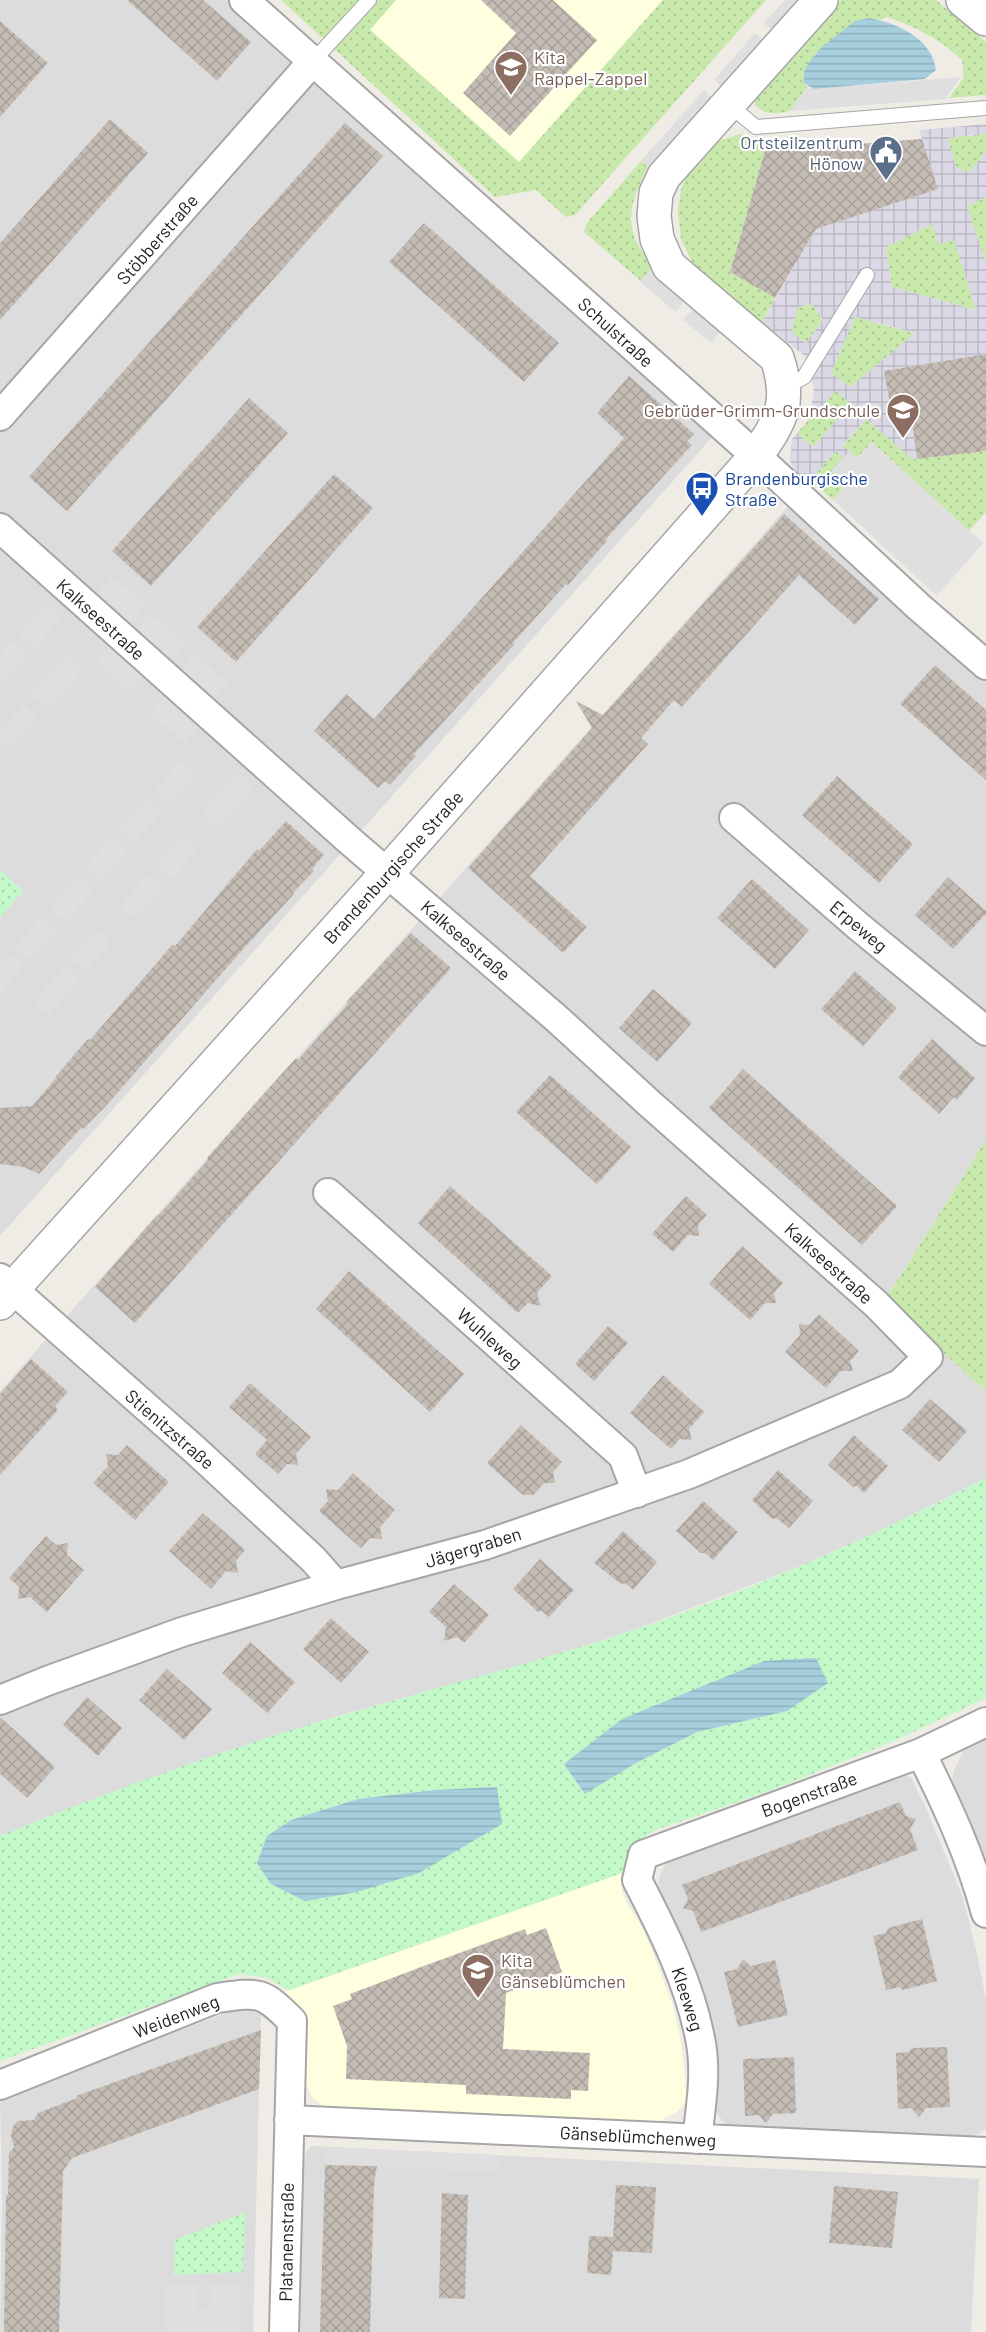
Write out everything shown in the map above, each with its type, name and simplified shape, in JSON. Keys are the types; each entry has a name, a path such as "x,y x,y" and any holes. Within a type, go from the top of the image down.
{"street":[{"name":"Schulstraße","path":"244,0 756,456 910,599 986,665"},
{"name":"Brandenburgische Straße","path":"4,1290 388,872 756,456 774,430 785,401 777,358 669,266 657,240 654,216 656,194 664,176 821,0"},
{"path":"963,0 986,19"},
{"name":"Stöbberstraße","path":"0,416 313,61"},
{"name":"Kalkseestraße","path":"0,528 350,841 556,1018 876,1304 928,1357"},
{"name":"Erpeweg","path":"734,818 858,926 986,1031"},
{"name":"Wuhleweg","path":"328,1193 623,1456 637,1493"},
{"name":"Stienitzstraße","path":"4,1290 194,1449 313,1559 336,1585"},
{"name":"Jägergraben","path":"0,1700 182,1632 336,1585 485,1545 689,1474 900,1384 928,1357"},
{"name":"Bogenstraße","path":"639,1868 643,1855 921,1753 986,1722"},
{"path":"921,1753 950,1809 976,1875 986,1913"},
{"name":"Kleeweg","path":"639,1868 637,1880 668,1940 688,1993 700,2040 703,2093 697,2139"},
{"name":"Weidenweg","path":"0,2085 217,1998 248,1994 269,1998 292,2021 288,2152"},
{"name":"Gänseblümchenweg","path":"290,2120 986,2152"},
{"name":"Platanenstraße","path":"284,2332 288,2152"}],"lane":[{"path":"313,61 369,0"},
{"path":"728,104 756,127 986,108"},
{"path":"784,388 804,377 867,275"}],"shaded area":[{"path":"0,0 227,0 714,435 0,1236"},
{"name":"Kita Rappel-Zappel","path":"396,0 663,0 519,162 369,29"},
{"path":"785,0 797,0 771,29 764,23"},
{"path":"755,33 762,39 721,86 714,80"},
{"path":"961,77 945,99 790,111 807,87 814,89"},
{"path":"704,90 711,97 648,167 641,161"},
{"path":"986,124 986,134 948,138 956,168 970,172 986,151 986,197 967,206 986,263 986,354 884,371 913,428 917,459 911,458 866,419 843,445 849,451 844,458 836,451 805,486 796,476 790,460 792,439 797,433 813,447 851,404 836,391 806,423 814,388 805,356 762,322 816,229 937,189 919,130","holes":["932,224 938,244 954,240 976,310 892,287 886,247","812,304 823,320 806,343 791,331 798,307","855,317 915,333 850,387 831,373"]},
{"path":"654,267 688,296 676,312 640,282"},
{"path":"697,304 724,327 711,343 683,320"},
{"path":"872,442 983,543 937,596 833,500 846,485 831,471 849,451 858,458"},
{"path":"791,503 986,677 986,1140 885,1300 986,1391 986,1478 875,1533 798,1567 639,1628 555,1656 341,1715 268,1738 189,1764 0,1836 0,1391"},
{"path":"112,576 145,606 130,623 96,593"},
{"path":"47,604 62,617 34,648 19,634"},
{"path":"151,615 185,645 170,662 136,631"},
{"path":"13,641 28,654 0,685 0,655"},
{"path":"112,645 146,675 130,693 97,662"},
{"path":"195,653 228,683 213,700 180,670"},
{"path":"67,656 83,670 47,709 31,695"},
{"path":"166,696 200,727 184,743 151,713"},
{"path":"24,704 39,718 11,748 0,738 0,730"},
{"path":"181,761 197,775 169,805 154,791"},
{"path":"238,773 254,787 218,827 202,813"},
{"path":"147,799 162,812 134,843 119,829"},
{"path":"183,835 198,849 171,879 156,866"},
{"path":"112,837 128,851 100,881 85,867"},
{"path":"148,875 163,888 135,919 120,905"},
{"path":"78,877 93,891 65,921 50,907"},
{"path":"42,916 57,930 30,960 15,946"},
{"path":"97,930 111,943 85,972 70,959"},
{"path":"9,953 24,967 0,993 0,964"},
{"path":"65,966 80,979 48,1016 33,1002"},
{"path":"986,1732 986,1879 954,1795 952,1783 954,1771 965,1748 975,1738"},
{"path":"898,1775 911,1777 926,1808 963,1898 977,1954 986,2000 986,2129 971,2138 732,2128 723,2122 716,2111 657,1895 660,1875 665,1865 679,1855"},
{"name":"Kita Gänseblümchen","path":"622,1873 622,1891 627,1904 641,1925 672,2003 681,2042 685,2078 686,2101 678,2111 653,2125 329,2110 313,2098 307,2087 305,2075 305,2027 279,1994"},
{"path":"243,2009 261,2013 253,2332 0,2332 2,2195 0,2098 231,2011"},
{"path":"311,2146 979,2179 971,2332 299,2332 303,2162"},
{"path":"326,2147 500,2155 499,2172 325,2165"},
{"path":"166,2285 198,2285 197,2309 210,2310 210,2285 240,2286 239,2332 166,2332"}],"green space":[{"path":"281,0 396,0 370,30 519,162 663,0 766,0 575,215 566,217 536,190 495,197"},
{"path":"841,0 936,0 986,42 986,95 949,98 964,77 962,60 927,34 908,25 887,17 881,20 869,18 827,43 818,51 806,71 804,83 807,87 790,111 771,113 759,109 755,105 755,96"},
{"path":"741,134 750,137 765,151 730,272 775,298 762,322 721,290 692,262 681,239 678,212 681,189 688,172 714,142"},
{"path":"986,134 986,151 970,172 956,168 948,138"},
{"path":"641,161 648,167 632,206 632,230 643,254 654,266 641,281 584,232 587,223"},
{"path":"986,197 986,263 967,206"},
{"path":"932,224 954,239 976,310 892,287 886,247"},
{"path":"812,304 823,320 807,343 790,331 798,307"},
{"path":"855,317 916,334 850,387 831,373"},
{"path":"836,390 852,404 813,447 797,433"},
{"path":"867,418 911,458 986,451 986,512 969,531 872,442 857,458 843,446"},
{"path":"836,451 844,458 846,485 833,500 810,480"},
{"path":"0,870 23,891 0,918"},
{"path":"986,1140 986,1391 885,1300"},
{"path":"986,1478 986,1698 887,1744 769,1791 655,1830 636,1843 629,1853 622,1873 289,1990 265,1977 239,1974 0,2061 0,1836 127,1786 256,1741 564,1652 682,1613 814,1560","holes":["787,1711 697,1732 636,1763 585,1793 564,1764 587,1748","497,1788 267,1836 291,1820 358,1799 434,1790"]},
{"path":"245,2212 243,2272 174,2275 175,2240"}],"water":[{"path":"869,18 902,28 912,34 928,50 936,70 925,79 814,89 804,83 804,72 809,62 822,47 855,21"},
{"path":"816,1658 828,1683 787,1711 697,1732 636,1763 585,1794 564,1764 622,1719 764,1661"},
{"path":"497,1787 502,1824 419,1873 357,1892 305,1901 271,1884 257,1863 267,1836 291,1820 358,1799 434,1790"}],"building":[{"path":"127,0 203,0 251,42 217,81"},
{"path":"481,0 553,0 597,40 510,136 463,93 516,33"},
{"path":"0,21 48,63 0,117"},
{"path":"110,119 148,153 0,320 0,243"},
{"path":"345,123 383,156 67,511 29,477"},
{"path":"922,139 938,189 816,229 775,298 730,272 765,151"},
{"path":"424,223 559,343 524,382 389,262"},
{"path":"986,354 986,451 917,459 913,428 895,430 884,371"},
{"path":"629,376 694,434 687,441 692,445 414,754 416,756 390,785 385,781 378,788 314,731 346,694 374,719 624,438 597,413"},
{"path":"249,398 288,433 151,586 112,551"},
{"path":"334,474 373,508 236,662 197,627"},
{"path":"784,514 879,599 855,625 799,575 682,707 674,700 641,738 648,744 530,876 587,927 563,953 468,868 592,728 576,701 603,715"},
{"path":"935,665 986,710 986,780 900,704"},
{"path":"837,776 913,844 879,883 802,815"},
{"path":"286,821 324,855 312,869 314,871 105,1107 83,1129 82,1127 39,1174 24,1167 0,1164 0,1108 32,1106 88,1039 90,1040 173,944 175,946 257,849 259,851"},
{"path":"948,877 986,911 986,914 953,949 915,915"},
{"path":"752,879 809,930 775,969 717,918"},
{"path":"411,933 451,968 135,1323 95,1287 208,1160 207,1158 250,1109 296,1058 298,1060 348,1004 346,1002"},
{"path":"855,971 897,1008 863,1046 821,1009"},
{"path":"653,989 692,1023 657,1062 619,1028"},
{"path":"932,1039 975,1078 957,1100 954,1097 939,1114 898,1077"},
{"path":"743,1069 897,1206 862,1245 709,1108"},
{"path":"550,1075 631,1147 597,1184 516,1112"},
{"path":"450,1186 552,1276 537,1293 541,1306 528,1303 518,1313 418,1223"},
{"path":"686,1196 707,1215 698,1225 699,1236 688,1235 673,1252 652,1234"},
{"path":"742,1246 783,1283 774,1293 776,1303 765,1303 750,1320 709,1284"},
{"path":"349,1271 464,1374 430,1412 316,1309"},
{"path":"819,1314 859,1351 850,1361 853,1371 841,1371 826,1388 785,1352 800,1335 799,1324 809,1325"},
{"path":"608,1326 628,1343 594,1381 575,1364"},
{"path":"31,1359 68,1392 55,1406 58,1410 0,1475 0,1394"},
{"path":"663,1375 704,1412 689,1429 692,1440 680,1439 671,1449 630,1413"},
{"path":"250,1383 311,1437 296,1454 298,1465 287,1464 278,1474 255,1454 267,1440 229,1407"},
{"path":"930,1399 967,1431 939,1462 902,1430"},
{"path":"521,1425 562,1462 553,1472 555,1483 544,1483 533,1495 523,1495 487,1463"},
{"path":"854,1435 888,1466 864,1493 857,1486 853,1487 828,1465"},
{"path":"127,1445 169,1482 135,1520 93,1483 108,1466 106,1454 118,1455"},
{"path":"778,1470 813,1501 789,1528 776,1518 772,1519 752,1500"},
{"path":"353,1473 395,1510 380,1527 382,1539 370,1538 361,1548 319,1511 328,1501 326,1489 338,1490"},
{"path":"703,1501 738,1532 713,1560 705,1553 701,1553 676,1531"},
{"path":"203,1513 245,1550 236,1561 238,1573 226,1571 211,1589 169,1551"},
{"path":"623,1531 657,1562 633,1590 625,1583 621,1584 594,1563"},
{"path":"46,1536 56,1545 68,1543 67,1555 84,1570 47,1612 30,1597 18,1599 19,1587 9,1578"},
{"path":"540,1559 574,1590 549,1617 542,1611 538,1612 513,1589"},
{"path":"454,1584 489,1615 464,1643 457,1637 444,1641 446,1627 429,1612"},
{"path":"331,1618 369,1652 341,1683 303,1649"},
{"path":"250,1642 295,1682 267,1713 222,1673"},
{"path":"167,1669 212,1709 184,1740 139,1700"},
{"path":"87,1697 122,1728 98,1756 63,1725"},
{"path":"0,1717 55,1767 27,1798 0,1774"},
{"path":"900,1802 906,1816 916,1819 910,1829 918,1850 701,1932 693,1911 683,1908 688,1899 682,1885"},
{"path":"922,1919 937,1981 903,1990 900,1987 886,1990 873,1936 886,1933 888,1928"},
{"name":"Kita Gänseblümchen","path":"546,1928 562,1972 506,1993 503,2049 590,2053 588,2091 571,2090 571,2099 466,2094 466,2085 346,2079 347,2046 333,2006 352,1999 350,1994 421,1967 525,1929 527,1935"},
{"path":"743,1959 751,1966 775,1960 788,2015 738,2027 724,1972 737,1969"},
{"path":"261,2030 259,2089 72,2158 63,2171 59,2332 4,2332 6,2195 8,2195 9,2153 14,2147 11,2136 13,2126 18,2121 34,2120 38,2113 77,2098 76,2096"},
{"path":"947,2047 950,2107 926,2108 919,2117 911,2108 898,2109 896,2053 909,2052 912,2048"},
{"path":"794,2057 796,2113 773,2114 766,2123 759,2115 745,2116 743,2059"},
{"path":"325,2165 377,2166 374,2184 370,2332 320,2332"},
{"path":"616,2185 656,2187 652,2253 613,2251 611,2275 587,2273 589,2236 613,2237"},
{"path":"834,2186 898,2192 892,2248 829,2243"},
{"path":"442,2193 468,2195 465,2299 439,2298"}],"place":[{"name":"Kita Rappel-Zappel","path":"511,96"},
{"name":"Ortsteilzentrum Hönow","path":"886,181"},
{"name":"Gebrüder-Grimm-Grundschule","path":"903,439"},
{"name":"Brandenburgische Straße","path":"702,517"},
{"name":"Kita Gänseblümchen","path":"478,1999"}]}
